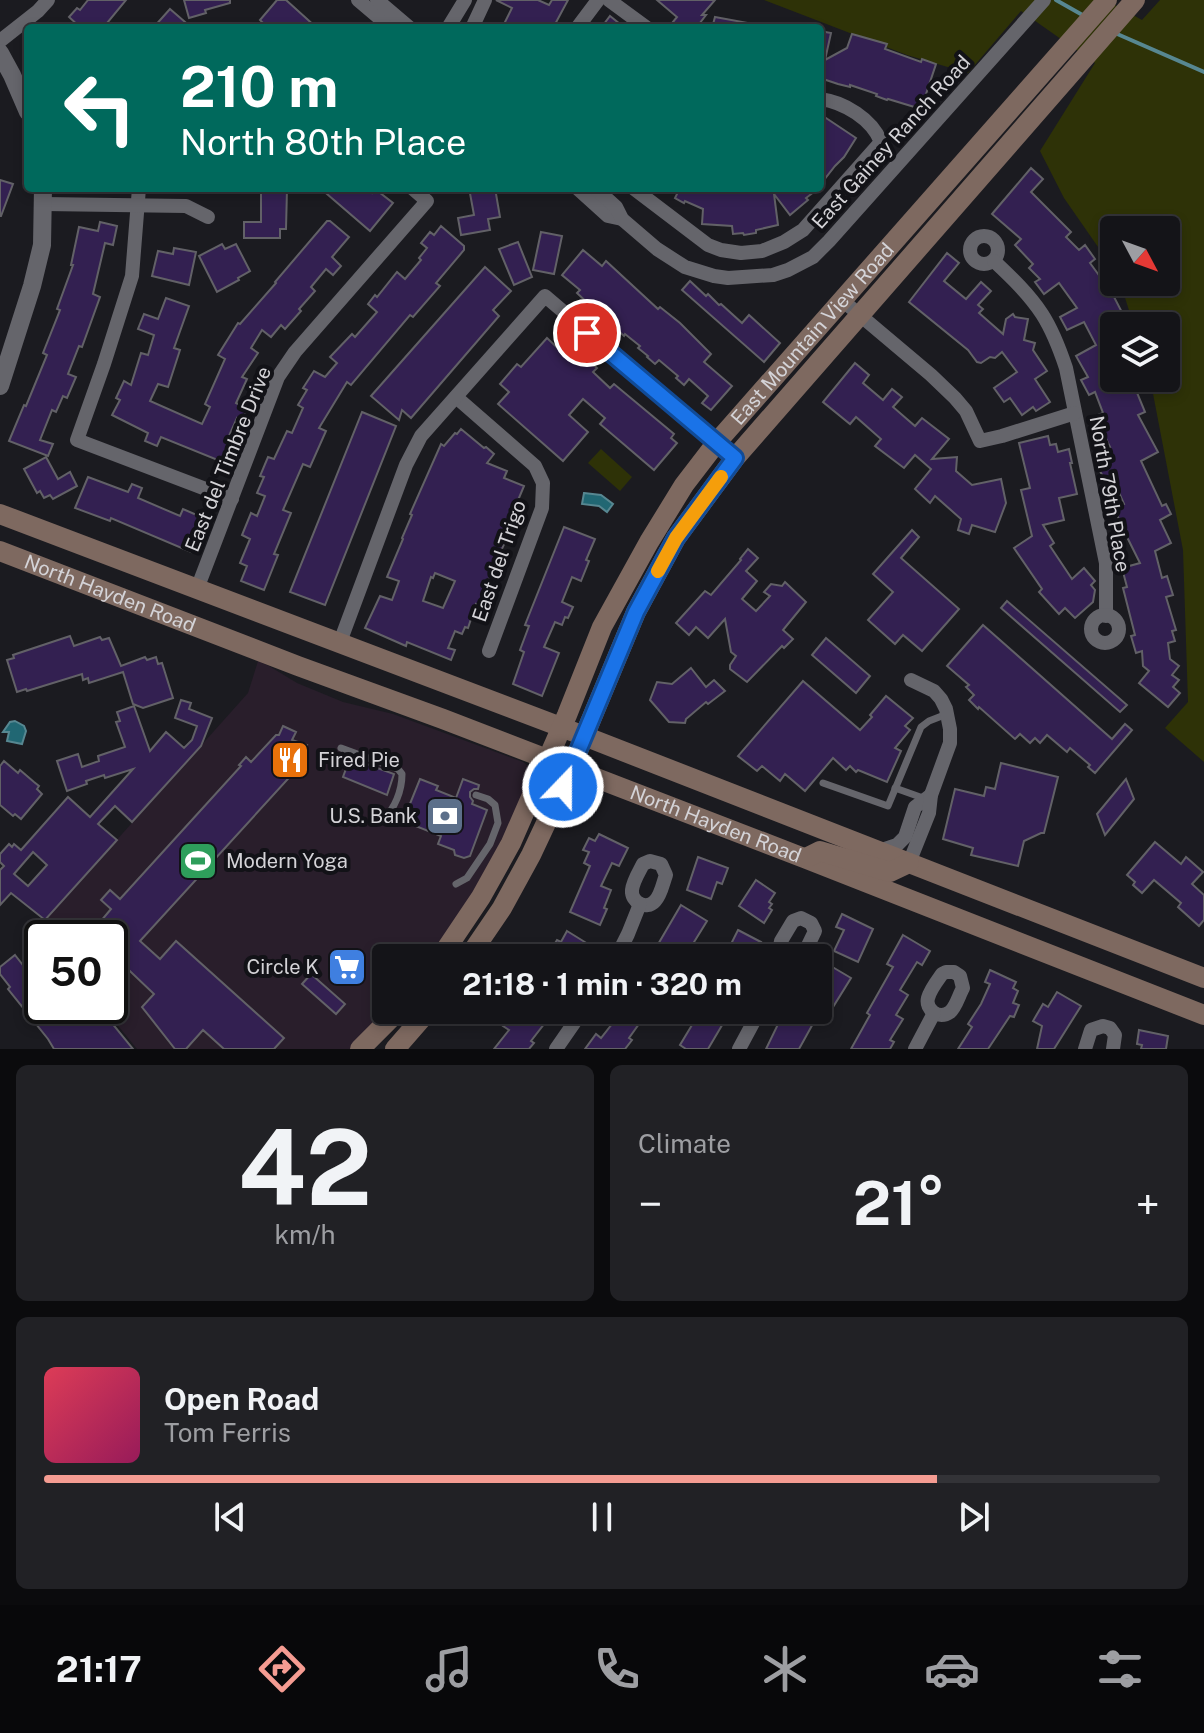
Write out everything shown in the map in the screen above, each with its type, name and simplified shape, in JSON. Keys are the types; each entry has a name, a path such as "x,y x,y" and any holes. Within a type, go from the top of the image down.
{"main road":[{"name":"East Mountain View Road","path":"449,944 494,876 547,761 602,627 684,485 717,442 1107,0"},
{"name":"East Mountain View Road","path":"477,944 531,855 571,769 636,612 676,538 735,458 1133,2"},
{"name":"North Hayden Road","path":"0,514 561,727 1204,978"},
{"name":"North Hayden Road","path":"0,551 804,858 1204,1015"},
{"path":"804,858 820,851 890,872 909,863"},
{"path":"360,1049 385,1024"},
{"path":"395,1049 417,1024"}],"street":[{"path":"0,41 48,0"},
{"path":"358,0 386,24"},
{"path":"377,0 405,24"},
{"path":"450,24 465,0"},
{"path":"474,24 485,0"},
{"path":"580,24 598,0"},
{"path":"609,0 642,24"},
{"name":"East Gainey Ranch Road","path":"599,192 616,207 622,219 669,259 685,267 728,278 773,275 801,264 829,241 1044,0"},
{"path":"0,53 24,103"},
{"name":"East Gainey Ranch Road","path":"638,192 698,239 721,250 741,253 762,251 784,242 803,230 881,142 867,121 845,107 824,100"},
{"path":"139,192 132,276 77,440 232,499"},
{"name":"East del Timbre Drive","path":"197,589 278,377 295,352 427,201 417,192"},
{"name":"East Gainey Ranch Road","path":"581,192 608,216 622,219"},
{"path":"0,386 36,272 42,245 44,196 138,206 186,206 208,217"},
{"name":"North 79th Place","path":"994,261 1042,314 1066,368 1106,563 1106,616"},
{"path":"340,642 406,465 421,436 545,296 735,458"},
{"path":"842,300 955,398 966,411 980,441 1075,413"},
{"name":"East del Trigo","path":"456,397 535,466 543,483 542,508 489,651"},
{"path":"909,863 929,813 929,798 950,743 947,714 941,699 934,691 911,680"},
{"path":"879,851 897,845 905,837 915,807 929,798"},
{"path":"623,944 640,904"},
{"path":"780,944 793,921 801,918 809,921 815,931 809,944"},
{"path":"915,1049 934,1013"},
{"path":"556,1049 573,1024"},
{"path":"739,1049 752,1024"},
{"path":"1085,1049 1091,1030 1103,1026 1110,1028 1115,1035 1113,1049"}],"lane":[{"path":"823,783 888,806 921,727 947,714"},
{"path":"341,748 398,769 402,774 392,812 383,819"},
{"path":"895,788 929,798"},
{"path":"456,884 467,878 490,844 498,823 495,805 476,795"}],"shaded area":[{"path":"258,661 297,683 343,702 393,714 523,762 534,771 505,840 441,944 372,944 372,1024 375,1024 350,1049 137,1049 117,1024 128,1024 128,920 45,920 248,693"}],"green space":[{"path":"764,0 1106,0 1142,20 1160,0 1204,0 1204,762 1165,728 1188,702 1183,550 1153,392 1180,392 1180,312 1130,312 1124,296 1180,296 1180,216 1100,216 1100,250 1064,198 1040,151 1095,63 1021,11 968,73 907,55"},
{"path":"601,449 632,477 620,491 588,463"}],"water":[{"path":"584,493 601,495 613,504 607,512 599,506 582,504"},
{"path":"15,721 26,731 22,744 7,741 9,732 3,732 10,722"}],"building":[{"path":"88,0 126,0 106,24 77,24 69,17 77,8 80,10"},
{"path":"184,0 230,0 230,3 189,18"},
{"path":"277,0 286,0 313,24 264,24 260,20"},
{"path":"496,0 538,0 549,5 552,0 568,0 555,24 504,24 512,8"},
{"path":"657,0 715,0 702,15 706,15 699,24 673,24 677,17"},
{"path":"170,9 187,24 157,24"},
{"path":"610,16 620,24 604,24"},
{"path":"715,17 748,23 748,24 713,24"},
{"path":"824,32 831,33 825,60 847,48 852,34 887,44 885,49 921,62 922,59 936,64 921,109 824,79"},
{"path":"824,117 856,138 824,180"},
{"path":"1031,168 1043,179 1031,192 1071,232 1066,237 1079,250 1085,245 1095,259 1090,263 1100,277 1100,296 1114,296 1122,312 1100,312 1100,392 1137,392 1145,412 1138,415 1158,452 1141,461 1162,506 1166,504 1171,514 1160,520 1171,543 1155,551 1162,578 1167,576 1173,595 1166,597 1176,630 1172,631 1175,641 1168,643 1170,659 1179,666 1172,675 1179,680 1173,687 1180,693 1168,707 1139,683 1149,671 1143,666 1142,651 1136,653 1131,636 1135,635 1123,588 1127,587 1122,568 1140,563 1127,537 1120,541 1114,530 1122,526 1114,508 1124,504 1112,477 1105,480 1097,466 1113,458 1095,416 1103,413 1095,392 1089,395 1081,380 1088,377 1076,356 1096,345 1084,322 1067,330 1060,317 1077,308 1059,283 1044,294 1035,282 1040,279 1029,268 1033,264 1015,245 1021,239 992,214"},
{"path":"0,180 13,184 1,216 0,216"},
{"path":"261,192 287,192 286,229 280,229 280,238 244,238 244,222 261,222"},
{"path":"325,192 379,192 393,203 370,231"},
{"path":"470,192 496,192 500,217 488,219 490,230 461,235 458,218 474,215"},
{"path":"678,192 814,192 790,215 774,194 778,225 744,235 733,234 732,226 702,224 703,209 675,198"},
{"path":"327,221 349,237 332,257 341,266 333,275 326,269 311,287 315,291 285,329 281,325 271,337 262,330 251,348 258,353 242,377 247,379 236,403 247,409 242,421 237,418 228,438 235,440 225,463 161,437 157,446 145,441 148,433 112,415 120,400 116,398 124,381 131,385 141,353 148,355 154,335 138,329 144,314 158,319 166,298 189,306 174,348 180,350 168,387 158,384 150,401 202,424 210,407 205,404 225,359 218,355 238,323"},
{"path":"100,222 117,226 113,245 105,243 93,294 100,297 82,347 79,346 68,374 76,377 67,398 63,396 56,412 52,410 40,440 53,444 48,456 9,441 47,355 43,353 73,265 79,227 98,231"},
{"path":"441,226 464,246 464,250 436,283 440,286 413,317 410,315 351,385 347,382 319,428 326,431 310,467 303,464 283,510 291,513 274,554 278,555 264,590 241,581 247,566 240,563 250,539 242,535 251,513 257,516 265,496 257,493 264,477 260,476 268,457 274,459 287,431 292,433 303,408 298,405 307,390 303,388 314,371 325,377 337,363 330,357 352,334 355,337 377,312 368,304 397,272 405,279 427,248 421,243 430,232 434,235"},
{"path":"541,232 562,236 554,274 533,270"},
{"path":"518,242 532,277 514,285 499,249"},
{"path":"222,244 225,249 236,244 250,271 217,292 199,256"},
{"path":"174,248 196,252 189,285 152,276 158,251 173,254"},
{"path":"583,250 602,266 606,261 658,309 660,307 680,323 711,354 704,362 732,386 711,410 702,403 708,396 689,379 684,385 659,360 655,364 638,348 640,346 624,336 577,293 580,290 562,275"},
{"path":"947,253 959,263 944,281 966,299 981,282 991,291 978,305 983,309 979,313 1003,334 1006,319 1013,314 1028,319 1024,340 1035,343 1033,350 1047,371 1035,379 1050,402 1036,411 1033,407 1022,415 1010,398 1004,402 994,388 1017,372 1002,352 995,358 977,362 968,350 909,302"},
{"path":"485,267 511,291 493,310 499,316 411,418 402,410 399,420 371,396"},
{"path":"690,281 742,323 749,315 780,343 764,362 682,290"},
{"path":"547,338 565,355 568,351 574,356 578,351 597,368 593,372 610,388 614,384 674,434 671,438 677,443 654,470 600,424 605,418 583,399 569,415 588,432 563,461 498,404 509,392 500,384 517,364 521,367"},
{"path":"855,363 869,375 863,383 883,400 892,389 902,397 893,407 915,426 922,418 949,439 932,459 957,457 956,471 972,485 1001,479 1006,503 995,532 972,525 969,534 958,530 961,519 935,496 930,503 915,489 931,469 915,455 904,468 875,446 881,439 856,417 850,424 823,402"},
{"path":"362,412 396,426 325,605 290,592"},
{"path":"461,429 486,447 494,454 487,463 507,471 504,478 524,486 516,505 521,507 491,573 480,606 476,604 468,628 465,627 462,634 455,631 448,648 455,650 451,660 407,642 406,646 365,628 380,596 392,600 399,581 387,577 410,514 441,444 444,446","holes":["435,573 455,581 443,608 423,601"]},
{"path":"1048,436 1050,445 1056,444 1058,452 1069,449 1077,494 1059,498 1064,520 1043,525 1054,543 1050,546 1072,579 1084,568 1095,581 1091,585 1095,590 1093,602 1075,618 1065,608 1059,614 1039,592 1042,589 1014,548 1032,536 1021,490 1030,488 1019,443"},
{"path":"46,457 58,479 70,472 77,486 53,499 50,495 44,498 40,491 37,493 24,469"},
{"path":"88,477 128,492 132,484 142,488 138,498 180,516 183,509 206,519 191,552 111,518 110,521 75,508"},
{"path":"564,527 595,539 581,581 572,577 562,602 573,607 568,618 565,617 562,625 555,622 544,647 559,653 542,696 513,684 524,652 520,650 529,626 525,625"},
{"path":"912,530 919,537 901,558 959,609 922,651 903,635 895,644 868,620 893,592 873,574"},
{"path":"748,549 758,558 746,571 757,581 742,599 756,611 770,596 764,592 771,584 782,586 785,582 806,602 783,630 793,639 747,682 730,669 736,656 731,652 725,619 708,638 696,627 689,635 676,623 705,591 711,595"},
{"path":"1007,601 1127,705 1120,712 1001,608"},
{"path":"983,625 1112,739 1125,724 1132,730 1095,773 1070,748 1067,752 1047,735 1040,743 1035,738 1030,743 1020,734 1015,739 969,700 974,695 966,687 969,685 947,666"},
{"path":"70,636 74,646 100,637 102,640 109,638 121,666 145,657 147,660 156,657 158,664 162,663 173,698 143,708 133,704 123,672 89,683 88,678 83,680 82,674 17,692 7,660 14,658 13,655"},
{"path":"826,638 870,676 856,693 812,655"},
{"path":"691,668 706,687 714,680 725,691 708,704 706,702 685,723 669,722 650,700 657,682 672,684"},
{"path":"803,681 860,730 886,696 913,718 905,726 910,730 895,748 901,751 887,782 858,770 856,772 850,766 846,770 833,758 805,791 785,774 780,781 762,766 757,771 738,756"},
{"path":"181,700 191,703 189,709 212,718 201,746 132,822 115,806 98,824 117,840 45,920 11,893 0,905 0,870 4,866 0,862 0,854 9,844 21,850 68,797 90,817 133,769 86,781 87,784 67,791 57,761 78,754 82,767 99,761 98,756 125,747 116,722 120,721 117,712 134,706 150,751 166,732 184,748 192,740 197,726 175,718","holes":["33,852 47,865 28,886 14,874"]},
{"path":"283,726 296,732 292,740 307,745 297,769 140,941 160,959 176,941 284,1038 274,1049 224,1049 203,1030 186,1049 175,1049 142,1007 154,994 128,969 128,920 102,920 111,909 101,900 110,890 120,899 246,757 251,762 279,735"},
{"path":"350,758 394,774 387,795 343,777"},
{"path":"4,761 39,786 37,789 42,794 21,819 0,805 0,766"},
{"path":"1001,763 1058,777 1044,833 1024,841 1018,866 971,855 973,848 943,839 955,789 984,796 986,787 995,789"},
{"name":"U.S. Bank","path":"420,779 456,798 463,779 479,785 478,789 470,792 472,804 487,810 470,856 455,855 454,850 438,844 441,836 403,821"},
{"path":"1126,779 1134,799 1105,835 1097,814"},
{"path":"599,834 628,848 619,866 612,863 601,886 611,890 600,925 570,912 590,866 584,863 589,852 583,850 589,838 595,841"},
{"path":"1155,842 1181,864 1186,857 1203,872 1192,884 1204,895 1204,920 1199,926 1178,907 1181,903 1154,880 1142,893 1127,875"},
{"path":"698,857 728,868 722,884 717,882 711,899 687,890"},
{"path":"756,880 775,893 769,902 772,910 764,923 739,906"},
{"path":"681,905 707,921 693,944 658,944"},
{"path":"842,914 873,929 858,962 834,951 844,930 836,927"},
{"path":"738,930 761,942 760,944 731,944"},
{"path":"567,931 588,944 555,944 557,940 561,942"},
{"path":"903,935 930,951 922,965 917,962 900,990 908,995 896,1015 903,1019 890,1040 894,1042 890,1049 851,1049 893,967 887,964"},
{"name":"Circle K","path":"342,950 364,970 352,984 330,964"},
{"path":"15,955 24,967 24,1009 8,989 10,987 0,974 0,967"},
{"path":"832,967 851,978 832,1006"},
{"path":"990,970 1016,982 1013,988 1018,991 1013,1003 1019,1005 1014,1017 1010,1016 988,1049 958,1049 972,1027 968,1024 990,984 985,982"},
{"name":"Circle K","path":"311,974 345,1004 336,1014 302,984"},
{"path":"1057,992 1081,1006 1054,1049 1037,1049 1042,1026 1033,1021 1043,1004 1048,1007"},
{"path":"36,1024 113,1024 133,1049 54,1049"},
{"path":"544,1024 531,1041 534,1043 529,1049 494,1049 509,1030 503,1026"},
{"path":"612,1024 639,1024 625,1049 585,1049 596,1034 601,1038"},
{"path":"693,1024 723,1024 708,1049 686,1049 680,1045"},
{"path":"778,1024 813,1024 799,1049 766,1049"},
{"path":"1139,1030 1168,1036 1166,1049 1141,1049 1142,1045 1137,1044"}],"waterway":[{"path":"1056,0 1086,17"},
{"path":"1115,33 1204,72"}],"slow traffic":[{"path":"658,571 676,538 721,477"}],"place":[{"name":"Fired Pie","path":"290,760"},
{"name":"U.S. Bank","path":"445,816"},
{"name":"Modern Yoga","path":"198,861"},
{"name":"Circle K","path":"347,967"}],"route":[{"path":"563,787 636,612 676,538 735,458 587,333"}]}
